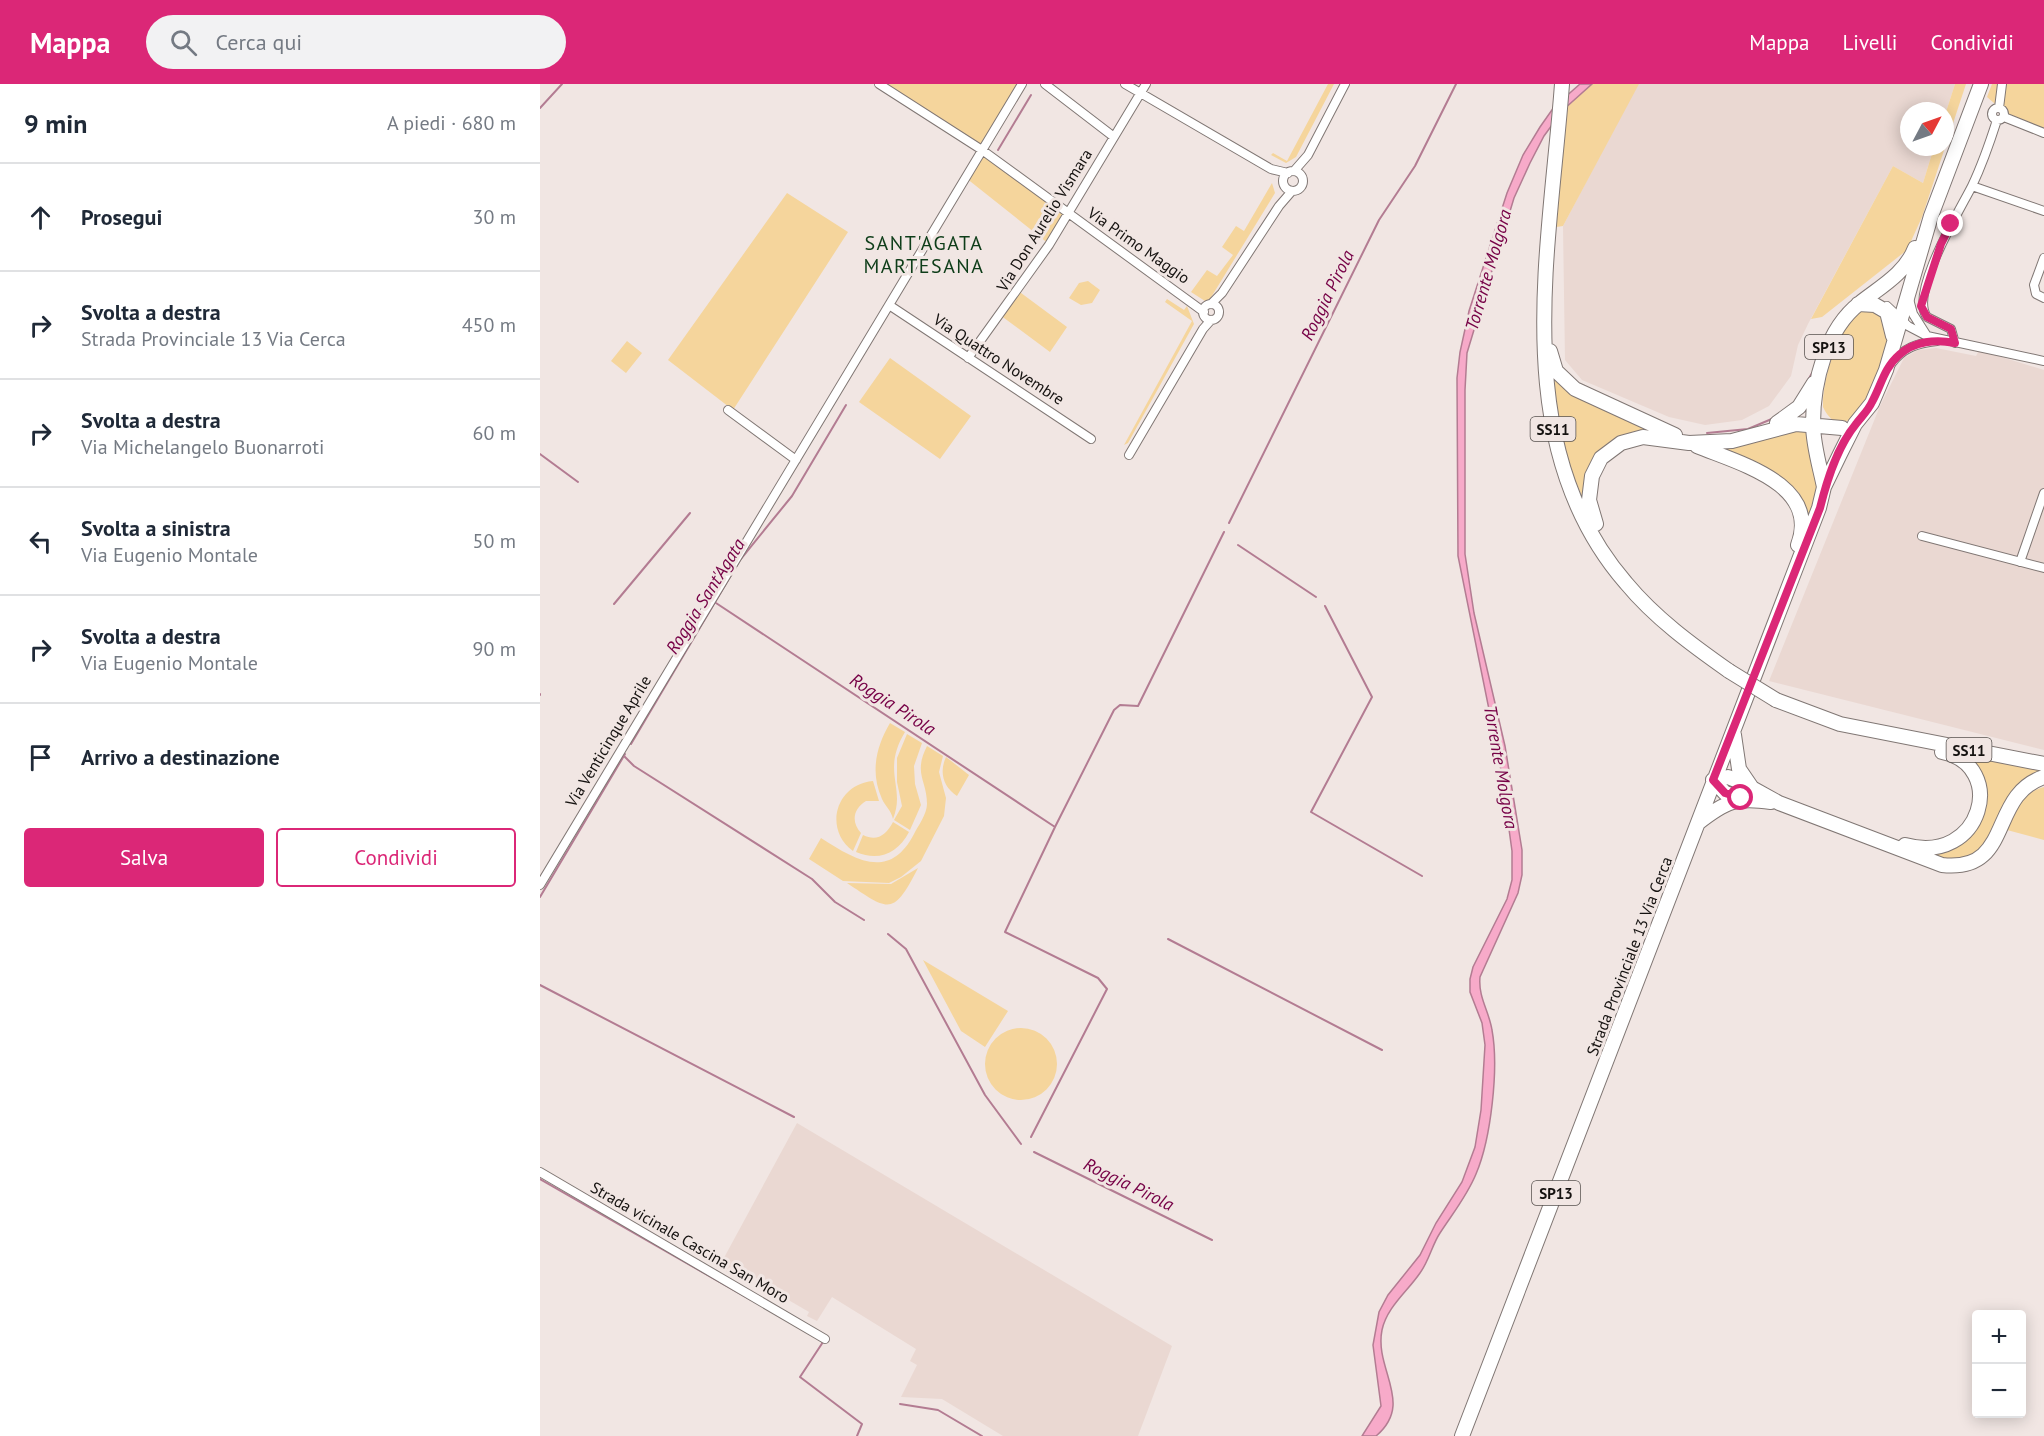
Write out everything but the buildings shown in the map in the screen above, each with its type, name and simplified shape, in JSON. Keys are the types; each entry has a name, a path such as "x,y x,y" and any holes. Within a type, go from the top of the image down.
{"main road":[{"name":"Strada Provinciale 13 Via Cerca","path":"1462,1436 1733,727 1820,508 1824,487 1849,426 1872,403 1886,370 1931,216 1981,84"},
{"name":"SS11","path":"1561,90 1547,265 1544,357 1553,426 1578,504 1598,543 1621,577 1663,621 1729,671 1776,700 1820,718 2044,764"},
{"name":"Strada Provinciale 13 Via Cerca","path":"1824,487 1813,426 1815,397 1819,376 1836,332 1858,304 1886,284 1905,265 1931,216"},
{"path":"1547,265 1552,294 1550,356 1562,378 1585,396 1669,433 1707,443"},
{"name":"SP13","path":"1858,304 1875,305 1887,312 1893,327 1894,341"},
{"path":"1760,433 1799,407 1819,376"},
{"path":"1815,397 1822,417 1849,426"},
{"path":"1621,577 1590,505 1590,484 1595,468 1611,449 1629,440 1643,437 1707,443 1732,441 1796,423 1813,426 1849,426"},
{"path":"1689,443 1778,482 1797,501 1802,519 1801,536 1782,585 1767,642"},
{"path":"1733,727 1737,765 1750,793"},
{"path":"1857,831 1919,849 1935,849 1964,834 1978,811 1978,783 1964,761 1951,754 1921,748 1894,735"},
{"path":"1713,780 1728,777 1750,793 1857,831 1935,864 1950,866 1967,864 1983,855 1995,843 2009,805 2019,792 2030,782 2044,777"},
{"path":"1697,824 1724,804 1750,793"}],"street":[{"name":"Via Primo Maggio","path":"879,84 982,150 1192,301 1210,311"},
{"name":"Via Venticinque Aprile","path":"540,885 1022,84"},
{"path":"1045,84 1114,137"},
{"path":"1125,84 1271,169 1287,187 1301,188 1308,155 1345,84"},
{"name":"Via Don Aurelio Vismara","path":"968,357 1042,254 1146,84"},
{"path":"2002,84 1999,108 1992,114 2000,119 2044,133"},
{"path":"1955,343 1951,329 1927,317 1922,302 1941,244 1972,186 2000,119"},
{"path":"1129,455 1203,329 1210,311 1279,206 1291,172 1308,155"},
{"path":"1271,169 1291,172 1303,179"},
{"path":"1972,186 2044,211"},
{"path":"2044,258 2034,291 2044,298"},
{"path":"1909,288 1912,314 1927,336"},
{"path":"1858,304 1878,301 1900,319 1927,336 2044,361"},
{"name":"Via Quattro Novembre","path":"889,305 1091,439"},
{"path":"1886,370 1906,349 1922,343 1943,340"},
{"path":"728,410 796,460"},
{"path":"2020,562 2044,493"},
{"path":"1922,536 2044,568"},
{"name":"Strada vicinale Cascina San Moro","path":"540,1172 825,1339"}],"shaded area":[{"path":"885,84 1019,84 982,148"},
{"path":"1328,84 1334,84 1296,157 1286,163 1271,155 1273,153 1287,161"},
{"path":"1583,84 1639,84 1563,226 1550,228 1560,109"},
{"path":"1638,84 1955,84 1949,102 1900,102 1900,156 1931,156 1923,183 1893,166 1808,324 1798,345 1791,376 1769,406 1742,420 1705,425 1669,417 1582,380 1565,360 1563,226"},
{"path":"1955,84 1966,84 1954,120 1954,102 1949,102"},
{"path":"1992,84 2044,84 2044,136 2005,117 2001,109 1987,97"},
{"path":"982,151 1067,212 1049,244 966,178"},
{"path":"1931,156 1942,156 1922,217 1907,250 1822,317 1811,319 1893,166 1923,183"},
{"path":"1272,183 1275,193 1210,299 1205,301 1191,292 1207,270 1217,276 1233,255 1222,247 1236,226 1244,231"},
{"path":"787,193 848,232 733,410 668,360"},
{"path":"1088,281 1100,290 1092,303 1081,305 1069,298 1079,283"},
{"path":"1017,290 1067,327 1050,352 1000,315"},
{"path":"1167,299 1184,310 1187,306 1194,324 1128,443 1124,445 1192,321 1165,302"},
{"path":"1866,308 1887,317 1888,350 1879,375 1863,405 1853,417 1843,422 1833,420 1823,407 1829,367 1840,337 1848,324 1856,314"},
{"path":"627,341 642,353 626,373 611,361"},
{"path":"1936,348 1976,356 1979,350 2044,370 2044,750 1769,681 1880,406 1904,358 1918,350"},
{"path":"890,358 971,416 940,459 859,402"},
{"path":"1554,371 1650,427 1610,445 1586,505 1570,469 1556,419"},
{"path":"1809,428 1818,480 1808,521 1800,494 1790,484 1718,448"},
{"path":"890,723 905,732 895,758 897,798 893,819 882,799 876,779 878,750"},
{"path":"907,734 922,743 914,766 915,784 921,805 910,830 894,820 902,806 897,782 897,758"},
{"path":"927,746 943,756 939,772 946,798 944,816 921,861 901,877 889,883 843,881 809,859 821,838 858,859 870,862 882,862 894,858 904,849 927,808 921,764"},
{"path":"1965,756 2044,770 1982,853 1950,862 1920,851 1932,852 1983,809"},
{"path":"946,757 969,775 957,796 948,788 944,779 943,768"},
{"path":"873,781 879,801 866,801 858,808 855,820 861,833 853,851 838,831 836,820 838,809 850,790 860,784"},
{"path":"2044,787 2044,840 2007,830 2024,798"},
{"path":"893,822 909,832 893,850 880,856 856,852 863,835 873,838 881,836"},
{"path":"918,868 902,895 896,902 889,904 872,899 847,883 891,884"},
{"path":"923,960 1008,1011 985,1047 961,1031"},
{"path":"1021,1028 1035,1031 1047,1038 1054,1050 1057,1064 1054,1078 1047,1090 1035,1097 1021,1100 1007,1097 995,1090 988,1078 985,1064 988,1050 995,1038 1007,1031"},
{"path":"797,1123 1172,1346 1138,1436 1003,1436 942,1399 901,1397 917,1365 910,1361 916,1349 832,1297 817,1321 807,1316 809,1312 785,1298 787,1295 769,1285 737,1268 732,1275 719,1267"}],"water":[{"name":"Torrente Molgora","path":"1580,84 1592,84 1563,110 1544,136 1514,198 1467,353 1465,554 1474,613 1505,746 1522,850 1522,875 1518,893 1480,977 1482,998 1491,1023 1494,1046 1495,1064 1490,1123 1481,1159 1468,1190 1437,1238 1423,1268 1388,1314 1382,1330 1381,1345 1391,1386 1392,1411 1387,1424 1376,1436 1362,1436 1381,1406 1373,1345 1379,1312 1388,1295 1420,1255 1436,1223 1462,1182 1475,1147 1481,1110 1485,1045 1482,1023 1470,992 1470,979 1473,967 1507,899 1512,880 1512,851 1500,764 1458,556 1457,378 1460,352 1469,311 1507,193 1523,155 1554,107"}],"waterway":[{"path":"540,108 562,84"},
{"name":"Roggia Pirola","path":"1229,523 1379,220 1415,166 1456,84"},
{"name":"Roggia Sant'Agata","path":"998,150 1031,95"},
{"path":"1806,384 1812,373"},
{"name":"Roggia Sant'Agata","path":"631,744 740,560 792,496 846,405"},
{"path":"1707,433 1748,429 1774,418"},
{"path":"540,454 578,482"},
{"path":"614,604 690,513"},
{"name":"Roggia Pirola","path":"716,603 1055,827 1114,710 1120,705 1138,706 1224,532"},
{"path":"1238,545 1316,597"},
{"path":"1325,606 1372,697 1311,812 1422,876"},
{"name":"Roggia Sant'Agata","path":"540,897 625,754"},
{"name":"Roggia Pirola","path":"624,756 634,766 812,879 835,902 864,920"},
{"name":"Roggia Pirola","path":"1031,1137 1107,989 1098,978 1005,932 1055,827"},
{"name":"Roggia Pirola","path":"888,934 906,949 985,1095 1021,1144"},
{"path":"1168,939 1382,1050"},
{"path":"540,985 794,1117"},
{"name":"Roggia Pirola","path":"1034,1152 1212,1240"},
{"path":"540,1179 751,1300"},
{"path":"821,1341 823,1342 800,1377 862,1424 857,1436"},
{"path":"900,1404 938,1410 982,1436"}],"district":[{"name":"SANT'AGATA MARTESANA","path":"924,254"}],"route":[{"path":"1741,798 1728,795 1713,780 1820,508 1824,487 1856,424 1872,403 1886,370 1896,357 1913,345 1943,340 1955,343 1951,329 1927,317 1921,306 1941,244 1951,224"}]}
